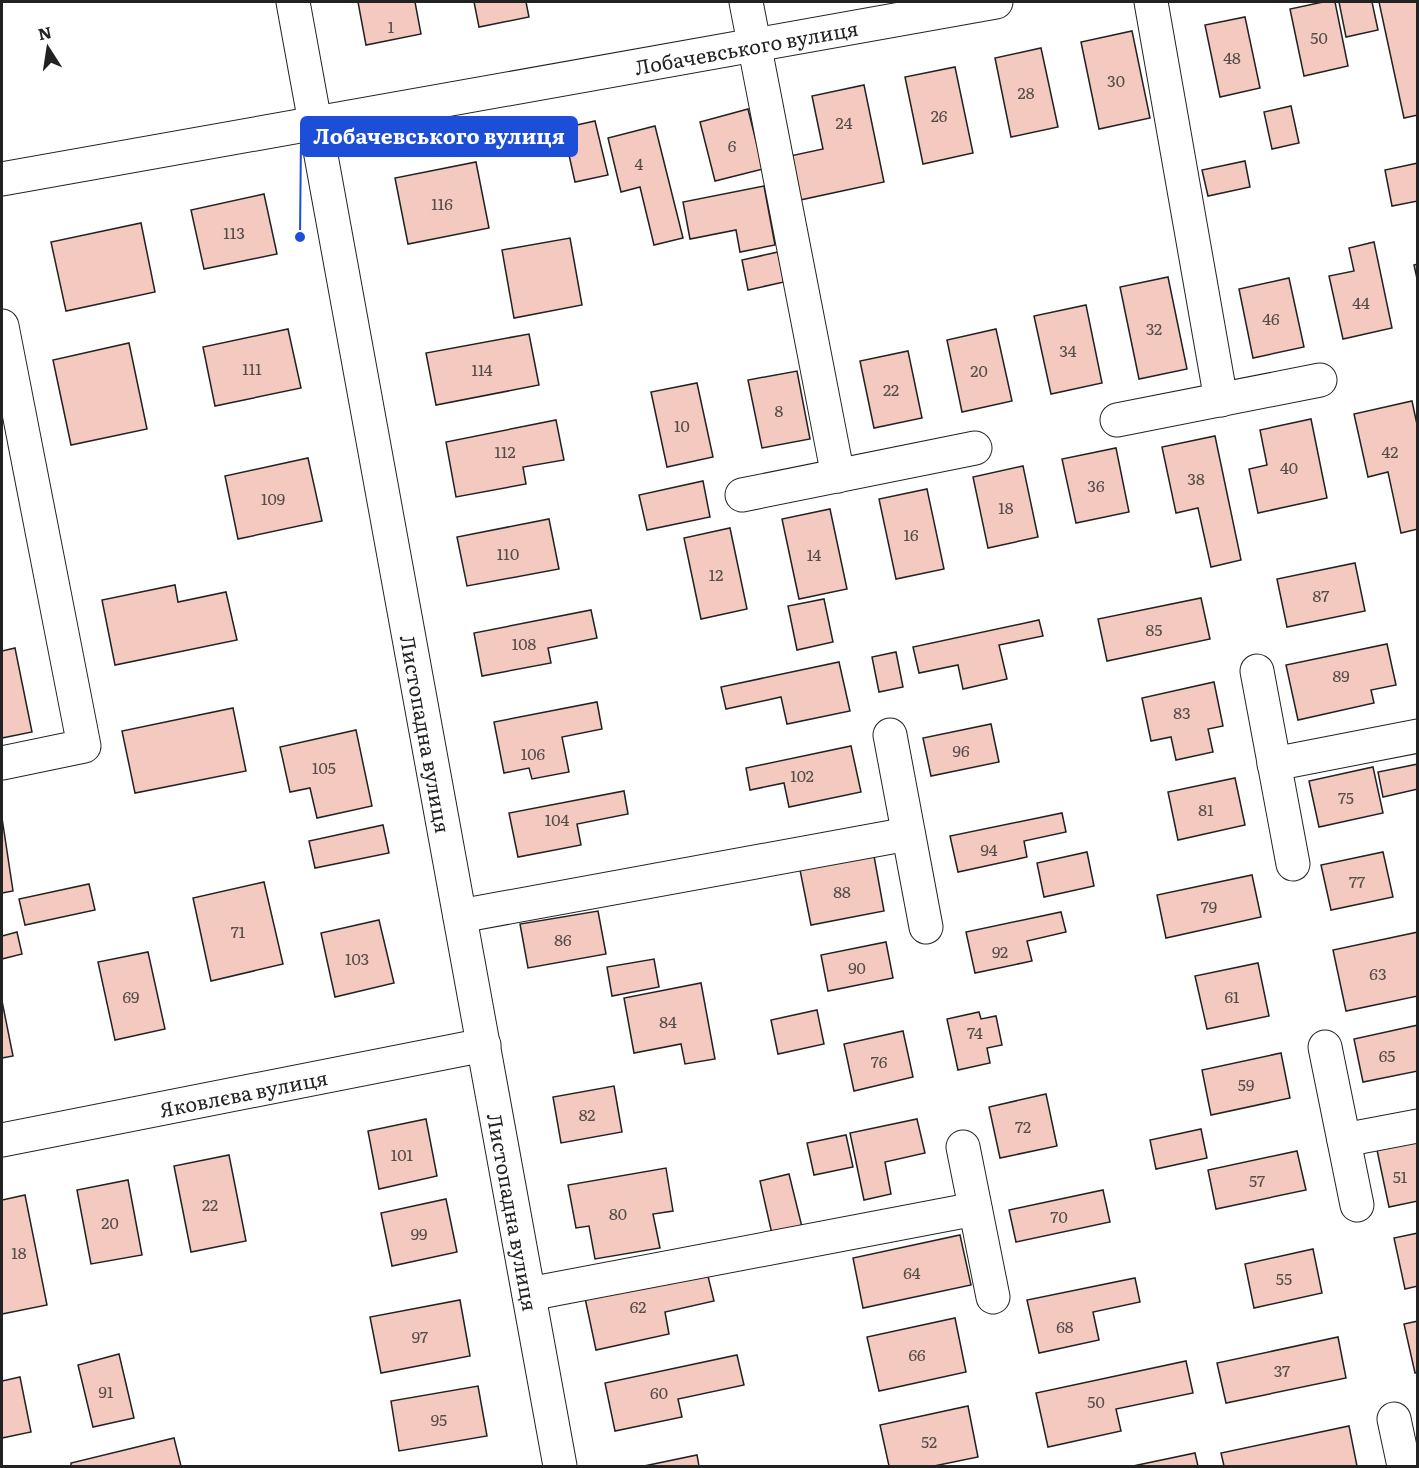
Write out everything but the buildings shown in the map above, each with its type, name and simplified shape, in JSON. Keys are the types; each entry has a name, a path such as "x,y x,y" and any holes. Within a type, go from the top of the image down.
{"street":[{"name":"Листопадна вулиця","path":"293,2 560,1467"},
{"path":"746,2 838,476"},
{"name":"Лобачевського вулиця","path":"2,179 996,2"},
{"path":"1151,2 1221,400"},
{"path":"2,326 84,746 2,763"},
{"path":"1117,420 1320,380"},
{"path":"742,495 975,448"},
{"path":"1257,671 1293,864"},
{"path":"890,735 926,927"},
{"path":"1274,764 1418,736"},
{"path":"460,916 908,834"},
{"name":"Яковлєва вулиця","path":"2,1140 484,1045"},
{"path":"1325,1047 1357,1204"},
{"path":"1344,1140 1418,1126"},
{"path":"963,1147 993,1297"},
{"path":"529,1294 975,1209"},
{"path":"1394,1419 1404,1467"}],"place":[{"name":"Лобачевського вулиця","path":"300,237"}]}
